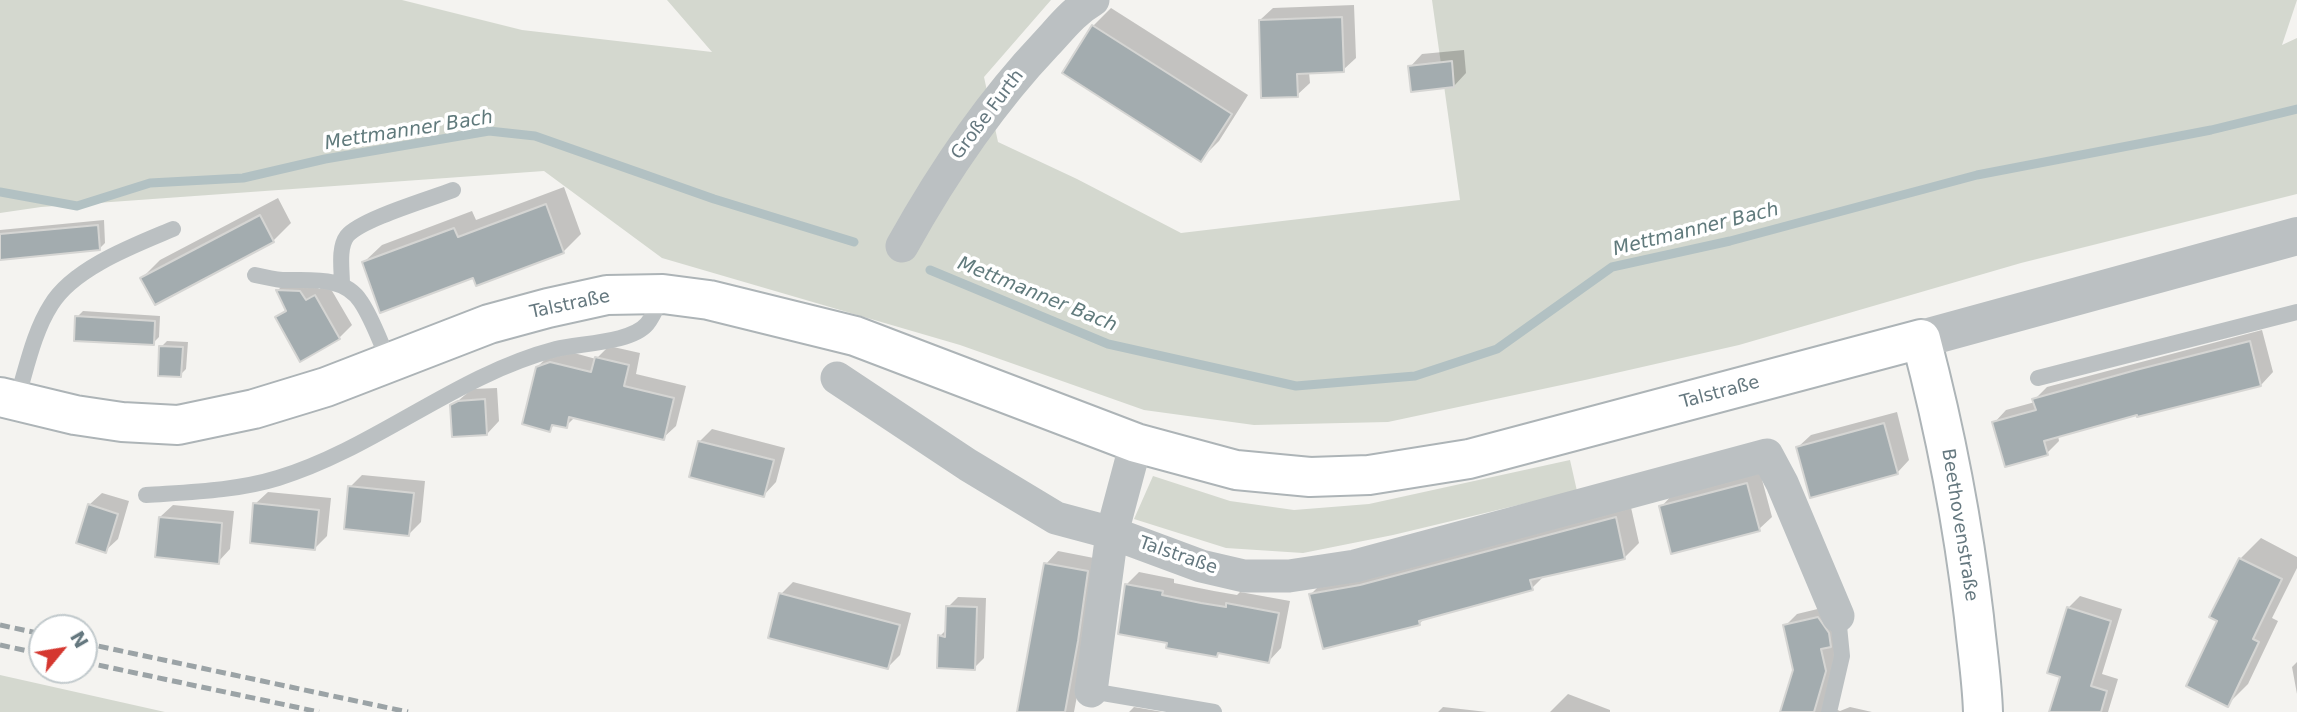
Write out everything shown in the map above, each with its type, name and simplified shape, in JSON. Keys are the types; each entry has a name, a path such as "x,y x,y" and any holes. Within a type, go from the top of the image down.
{"main road":[{"name":"Talstraße","path":"8,400 122,422 178,425 254,409 326,387 489,324 548,308 607,295 663,294 709,300 855,336 1136,443 1237,470 1310,477 1369,475 1469,458 1921,339"},
{"name":"Beethovenstraße","path":"1921,339 1939,408 1968,568 1983,712"}],"street":[{"name":"Große Furth","path":"902,246 950,164 1020,71 1080,8 1093,0"},
{"name":"Talstraße","path":"1921,339 2297,236"},
{"name":"Talstraße","path":"837,378 957,458 1056,518 1112,533 1201,566 1244,576 1289,576 1355,566 1767,455 1782,483 1838,616"},
{"name":"Talstraße","path":"1091,691 1112,533 1136,443"}],"lane":[{"path":"342,285 343,246 347,235 363,224 453,190"},
{"path":"8,400 51,304 80,275 122,251 173,229"},
{"path":"255,275 281,279 316,279 342,285 362,303 389,362"},
{"path":"146,495 215,490 262,481 321,464 466,384 511,364 556,349 636,333 648,323 663,294"},
{"path":"2038,378 2297,312"},
{"path":"1829,712 1842,656 1838,616"},
{"name":"Talstraße","path":"1091,691 1213,712"}],"shaded area":[{"path":"0,0 402,0 522,30 712,52 667,0 1051,0 984,77 998,142 1181,233 1460,200 1432,0 2297,0 2282,45 2297,38 2297,194 2021,263 1739,345 1585,380 1388,422 1254,425 1144,410 960,345 662,258 544,171 41,207 0,213"},
{"path":"1570,460 1577,491 1393,535 1303,553 1226,548 1134,519 1153,476 1230,501 1294,510 1369,504"},
{"path":"0,675 28,681 28,684 40,684 165,712 0,712"}],"building":[{"path":"1342,17 1344,72 1297,74 1298,97 1261,98 1259,20"},
{"path":"1092,25 1232,114 1201,162 1062,73"},
{"path":"1452,61 1454,87 1411,92 1408,66"},
{"path":"546,204 564,253 476,286 473,278 380,313 362,262 454,228 458,237"},
{"path":"260,215 274,242 155,305 140,278"},
{"path":"98,225 100,250 0,260 0,234"},
{"path":"276,290 300,291 306,300 315,295 340,339 300,362 275,317 286,311"},
{"path":"75,316 155,321 154,345 74,341"},
{"path":"2250,341 2261,386 2137,415 2044,441 2048,455 2005,467 1992,422 2036,410 2032,399"},
{"path":"159,346 183,347 181,377 158,376"},
{"path":"595,357 629,365 624,386 674,398 664,440 569,417 567,428 552,425 550,432 522,424 536,367 550,362 591,372"},
{"path":"485,399 487,435 452,437 450,405 458,401"},
{"path":"1884,423 1898,474 1810,498 1796,447"},
{"path":"698,441 774,460 764,497 689,477"},
{"path":"1747,483 1760,531 1671,554 1659,506"},
{"path":"348,486 414,493 409,536 344,529"},
{"path":"253,503 319,510 315,550 250,543"},
{"path":"88,504 118,514 106,553 76,543"},
{"path":"159,517 222,523 219,564 155,557"},
{"path":"1616,517 1625,559 1530,580 1533,590 1419,621 1420,625 1323,649 1309,594 1360,585"},
{"path":"2239,558 2282,579 2253,639 2259,642 2228,707 2186,686 2217,621 2209,617"},
{"path":"1044,563 1088,571 1078,641 1065,712 1017,712"},
{"path":"1125,584 1163,591 1162,595 1201,603 1226,607 1226,603 1279,613 1269,663 1218,653 1217,657 1166,648 1167,643 1118,634"},
{"path":"779,593 900,625 888,669 768,638"},
{"path":"946,606 977,607 975,670 937,668 938,635 945,637"},
{"path":"2067,607 2111,621 2091,686 2107,691 2101,712 2049,712 2060,677 2047,673"},
{"path":"1818,617 1829,633 1831,647 1821,649 1826,671 1814,712 1780,712 1793,670 1783,625"}],"waterway":[{"name":"Mettmanner Bach","path":"930,270 1108,344 1296,386 1415,376 1497,349 1612,267 1730,241 1977,175 2211,130 2297,109"},
{"name":"Mettmanner Bach","path":"0,192 77,206 150,183 243,178 325,159 489,131 535,136 714,199 854,242"}],"railway":[{"path":"0,625 28,631"},
{"path":"0,645 28,651"},
{"path":"98,646 408,712"},
{"path":"98,665 319,712"}]}
